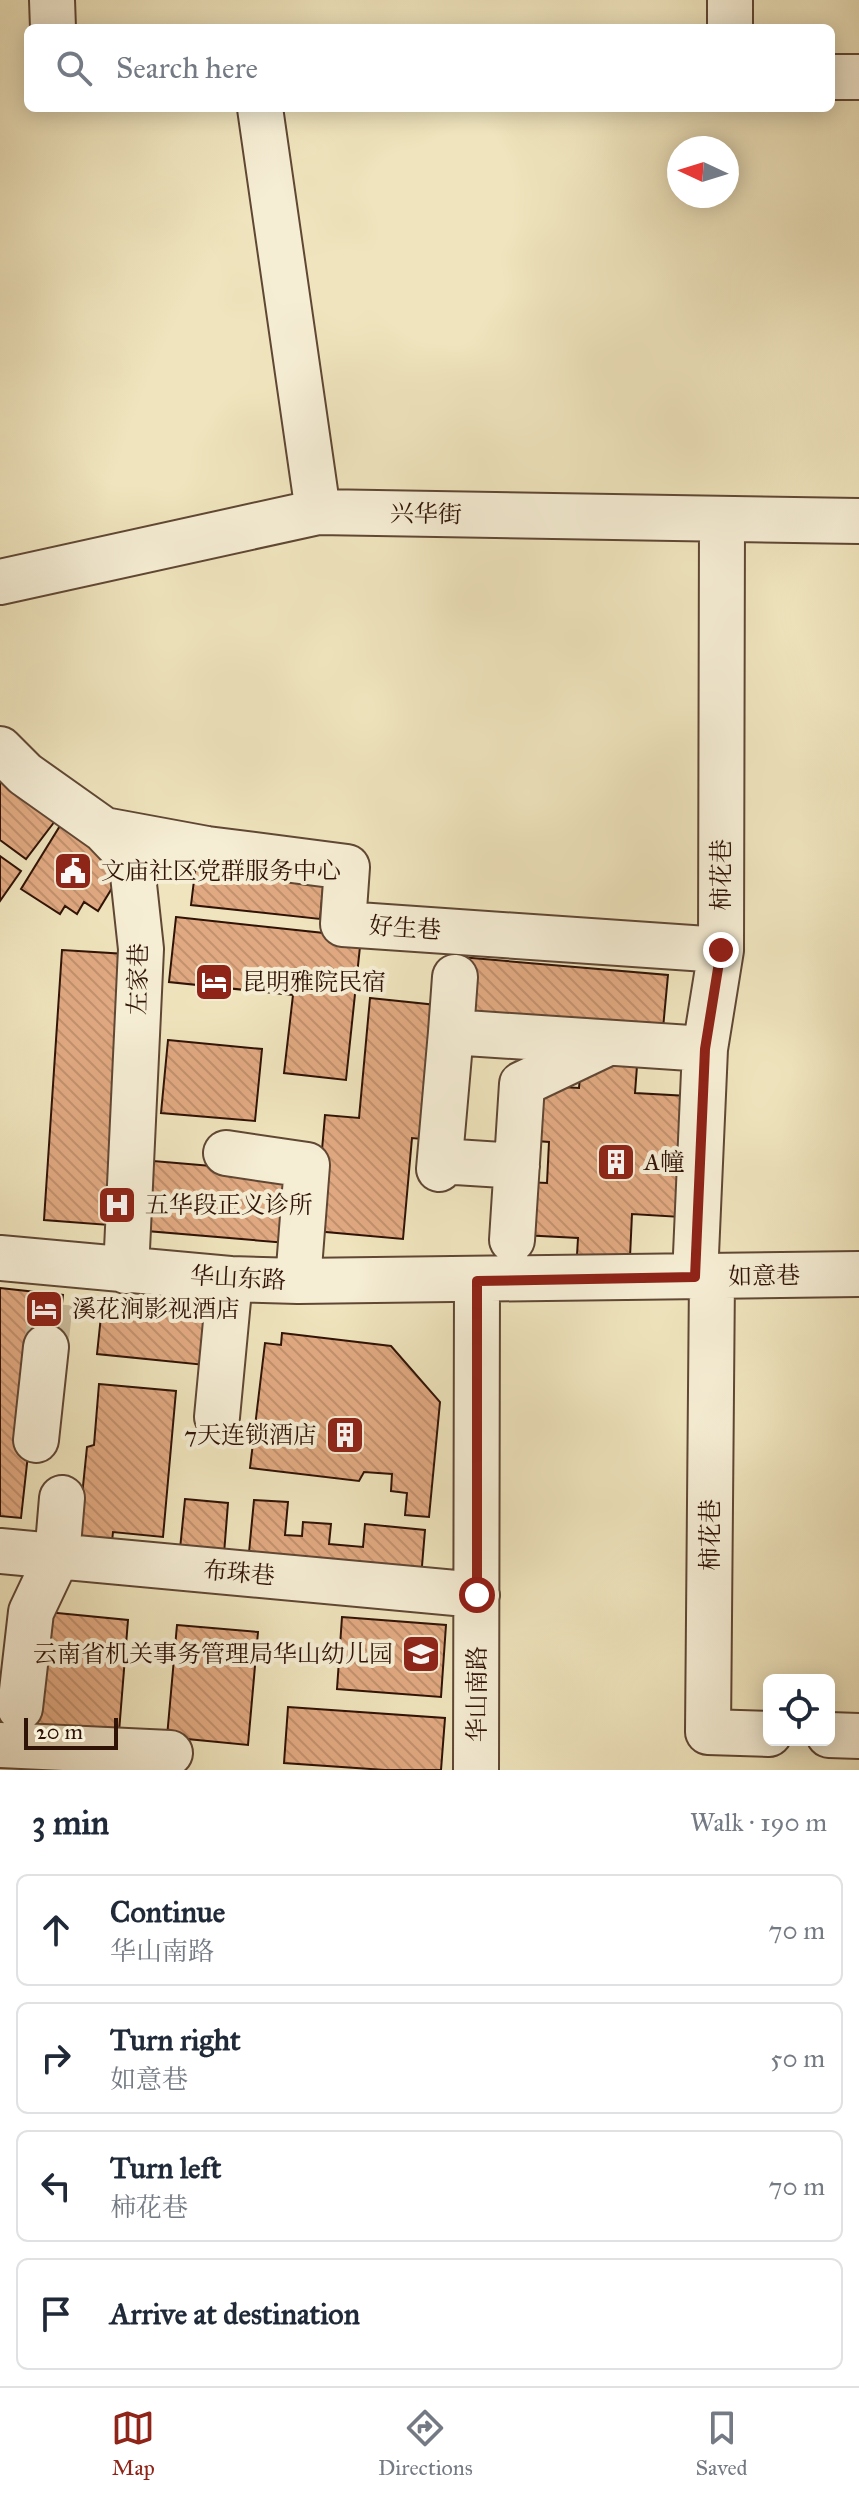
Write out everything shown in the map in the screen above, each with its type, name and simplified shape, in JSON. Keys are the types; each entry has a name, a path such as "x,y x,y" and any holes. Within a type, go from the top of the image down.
{"street":[{"path":"52,0 53,24"},
{"path":"730,0 730,24"},
{"path":"835,77 859,77"},
{"path":"261,112 318,512"},
{"name":"兴华街","path":"0,582 318,512 859,521"},
{"name":"柿花巷","path":"722,519 721,950 705,1049 703,1277 708,1732 763,1734"},
{"name":"左家巷","path":"0,749 25,774 104,830 126,853 132,866 141,949 126,1271"},
{"name":"好生巷","path":"104,830 207,849 347,867 343,924 721,950"},
{"path":"455,977 440,1165 517,1166"},
{"path":"451,1032 705,1049"},
{"path":"512,1240 522,1084 608,1043"},
{"path":"226,1153 307,1165 298,1281"},
{"name":"华山东路","path":"33,1260 230,1279 477,1281"},
{"name":"如意巷","path":"477,1281 859,1274"},
{"path":"217,1417 230,1279"},
{"name":"华山南路","path":"476,1770 477,1281"},
{"path":"36,1440 46,1347"},
{"path":"62,1498 57,1557 31,1612 10,1727 170,1753"},
{"name":"布珠巷","path":"0,1551 477,1595"},
{"path":"835,1735 859,1736"}],"building":[{"path":"0,780 55,821 26,859 0,840"},
{"name":"文庙社区党群服务中心","path":"63,821 115,854 107,867 120,875 98,911 84,902 77,914 65,906 60,914 21,889"},
{"path":"0,856 21,871 0,901"},
{"path":"196,864 324,877 320,919 191,905"},
{"path":"176,917 361,937 346,1080 284,1073 293,995 169,982"},
{"path":"62,950 126,954 109,1225 44,1220"},
{"path":"460,957 668,975 662,1039 455,1021"},
{"path":"370,998 446,1006 433,1140 412,1138 403,1239 315,1231 325,1115 359,1118"},
{"path":"168,1040 262,1049 255,1121 161,1113"},
{"name":"A幢","path":"581,1063 637,1066 635,1093 688,1096 681,1217 632,1214 630,1257 577,1255 578,1238 522,1235 525,1182 547,1183 549,1142 524,1140 527,1085 579,1088"},
{"path":"153,1161 294,1173 287,1243 147,1231"},
{"path":"0,1288 63,1295 57,1348 40,1346 21,1518 0,1516"},
{"path":"103,1297 221,1309 215,1366 97,1354"},
{"name":"7天连锁酒店","path":"282,1333 391,1346 440,1402 429,1517 405,1515 407,1493 391,1491 392,1474 364,1472 359,1481 250,1468 265,1343 281,1345"},
{"path":"99,1384 176,1391 163,1537 113,1532 111,1551 64,1547 82,1496 87,1447 94,1445"},
{"path":"185,1499 228,1503 224,1554 180,1549"},
{"path":"254,1500 288,1502 285,1535 302,1536 303,1522 331,1524 329,1544 363,1547 365,1524 425,1530 421,1578 248,1563"},
{"path":"47,1612 128,1620 119,1732 37,1724"},
{"path":"342,1617 446,1625 441,1697 337,1689"},
{"path":"177,1625 258,1632 248,1745 167,1737"},
{"path":"288,1707 445,1718 441,1770 385,1770 284,1763"}],"tunnel":[{"path":"46,1347 52,1293"}],"place":[{"name":"文庙社区党群服务中心","path":"73,871"},
{"name":"昆明雅院民宿","path":"214,982"},
{"name":"A幢","path":"616,1162"},
{"name":"五华段正义诊所","path":"117,1205"},
{"name":"溪花涧影视酒店","path":"44,1309"},
{"name":"7天连锁酒店","path":"345,1435"},
{"name":"云南省机关事务管理局华山幼儿园","path":"421,1654"}],"route":[{"path":"477,1595 477,1281 695,1277 705,1049 721,950"}]}
